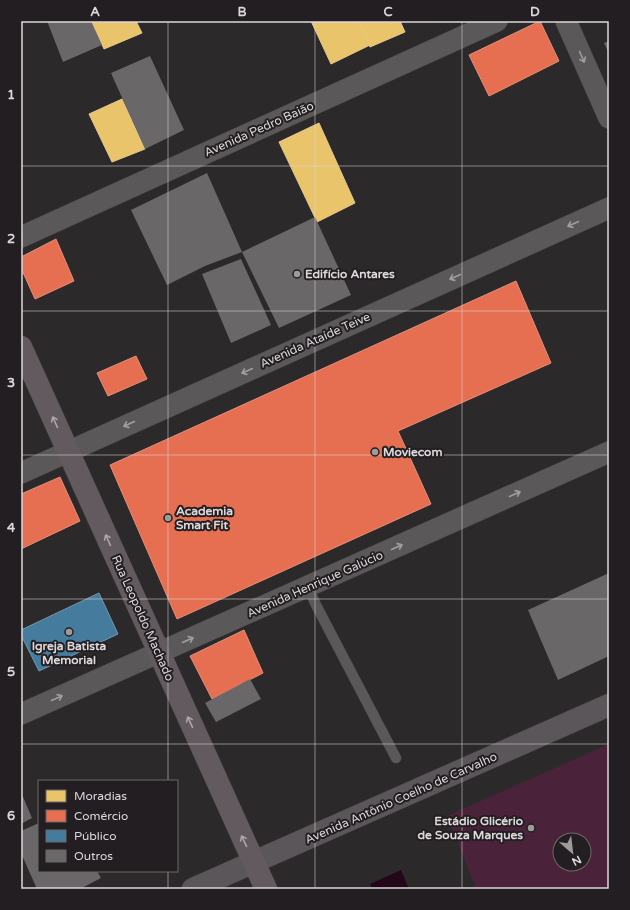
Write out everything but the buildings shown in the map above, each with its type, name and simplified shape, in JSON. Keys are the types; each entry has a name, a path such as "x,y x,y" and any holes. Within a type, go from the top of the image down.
{"main road":[{"name":"Rua Leopoldo Machado","path":"21,347 266,889"}],"street":[{"name":"Avenida Pedro Baião","path":"21,237 497,21"},
{"path":"566,21 609,118"},
{"name":"Avenida Ataíde Teive","path":"21,473 609,208"},
{"name":"Avenida Henrique Galúcio","path":"21,714 159,654 609,452"},
{"name":"Avenida Antônio Coelho de Carvalho","path":"193,889 609,705"}],"lane":[{"path":"308,587 396,758"}],"shaded area":[{"name":"Estádio Glicério de Souza Marques","path":"609,744 609,889 476,889 447,816"},
{"path":"401,870 409,889 372,889 370,884"}],"place":[{"name":"Edifício Antares","path":"297,274"},
{"name":"Moviecom","path":"375,452"},
{"name":"Academia Smart Fit","path":"168,518"},
{"name":"Igreja Batista Memorial","path":"69,632"},
{"name":"Estádio Glicério de Souza Marques","path":"531,828"}]}
